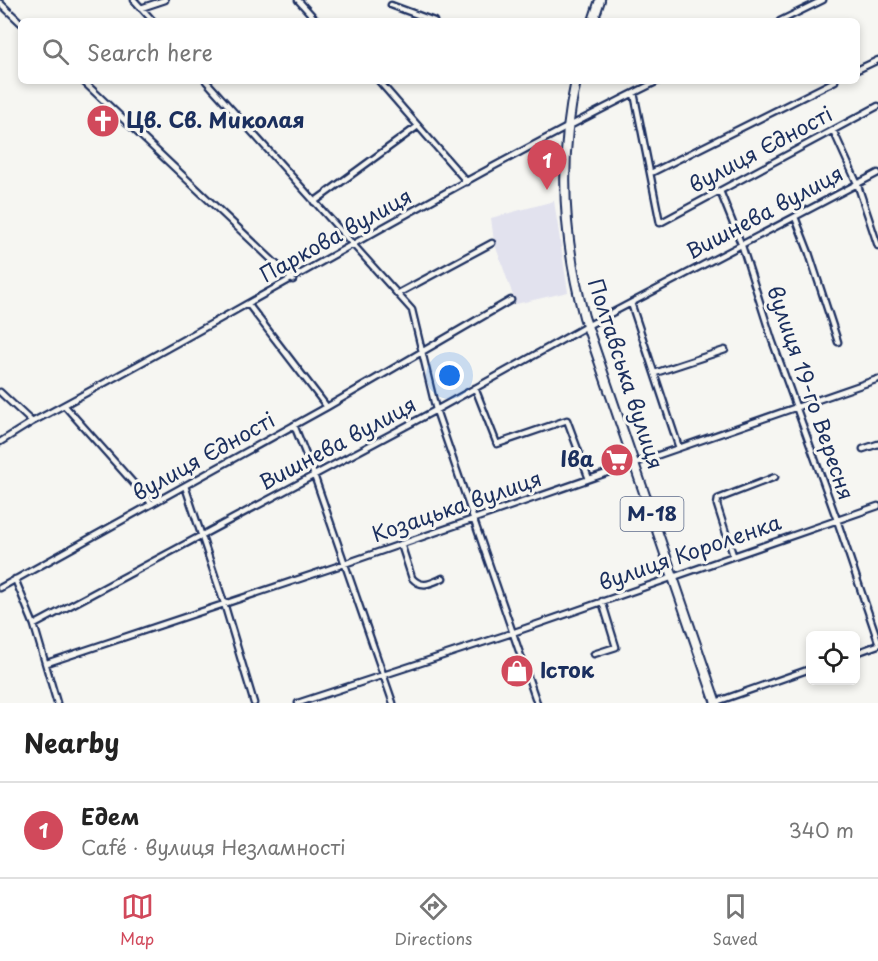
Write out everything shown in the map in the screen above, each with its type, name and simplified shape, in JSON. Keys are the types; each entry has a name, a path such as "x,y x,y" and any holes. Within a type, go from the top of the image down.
{"highway":[{"path":"594,18 600,0"},
{"name":"М-18","path":"566,128 575,84"},
{"name":"Полтавська вулиця","path":"566,128 564,188 570,259 587,326 674,576 715,703"}],"street":[{"path":"134,0 150,18"},
{"path":"141,8 165,0"},
{"path":"298,0 314,18"},
{"path":"786,18 823,0"},
{"path":"0,3 18,20"},
{"path":"391,5 426,18"},
{"path":"860,69 878,60"},
{"path":"85,84 293,280"},
{"path":"209,84 352,246 412,310 436,410 537,703"},
{"path":"383,84 467,182"},
{"name":"Паркова вулиця","path":"0,442 32,422 467,182 652,84"},
{"path":"634,93 651,173 829,84"},
{"name":"вулиця Єдності","path":"651,173 660,223 878,106"},
{"path":"314,202 418,126"},
{"path":"833,130 857,183 878,246"},
{"name":"Вишнева вулиця","path":"34,625 436,410 587,326 878,172"},
{"name":"вулиця 19-го Вересня","path":"720,192 742,246 772,340 878,640"},
{"path":"795,217 838,342"},
{"path":"397,294 492,243"},
{"name":"вулиця Єдності","path":"0,588 327,407 511,300"},
{"path":"631,303 679,448"},
{"path":"248,304 327,407"},
{"path":"655,373 724,350"},
{"name":"Козацька вулиця","path":"46,663 344,564 878,379"},
{"path":"475,388 497,444 567,420 589,479"},
{"path":"0,392 32,422"},
{"path":"64,405 152,504"},
{"path":"294,425 314,475 393,703"},
{"path":"0,434 7,438"},
{"path":"862,449 878,444"},
{"path":"733,555 717,505 718,499 775,477"},
{"path":"184,486 224,603 254,703"},
{"name":"вулиця Короленка","path":"298,703 512,633 878,506"},
{"path":"401,544 412,578 416,582 426,585 443,578"},
{"path":"15,579 34,625 57,703"},
{"path":"594,654 616,647 602,601"},
{"path":"860,651 878,645"},
{"path":"715,703 806,670"}],"shaded area":[{"path":"554,201 568,292 516,304 494,242 491,218"}],"place":[{"name":"Цв. Св. Миколая","path":"103,121"},
{"name":"Едем","path":"547,190"},
{"name":"Іва","path":"617,460"},
{"name":"Істок","path":"517,671"}]}
